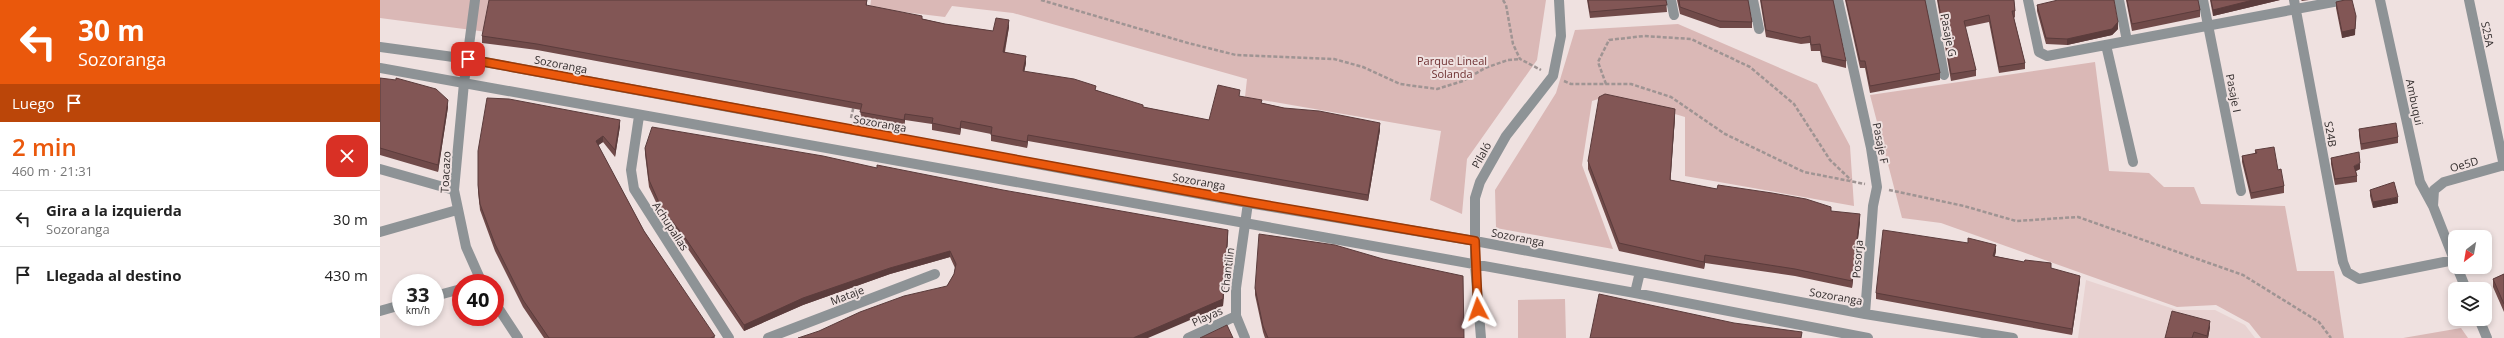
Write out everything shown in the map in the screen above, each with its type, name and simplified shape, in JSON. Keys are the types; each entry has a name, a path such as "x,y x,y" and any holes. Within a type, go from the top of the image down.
{"street":[{"name":"Toacazo","path":"475,0 464,83 454,190 456,210 466,248 478,274"},
{"name":"Pilaló","path":"1481,338 1475,265 1475,198 1480,182 1506,136 1553,76 1561,36 1559,0"},
{"path":"1671,0 1674,14"},
{"path":"1753,0 1759,29"},
{"name":"Pasaje F","path":"1838,0 1871,148 1877,187 1873,206"},
{"name":"Pasaje G","path":"1930,0 1944,75"},
{"path":"2028,0 2039,52 2047,56 2208,26 2295,5 2344,0"},
{"path":"2119,0 2127,41"},
{"name":"Pasaje I","path":"2203,0 2241,191"},
{"name":"Ambuqui","path":"2380,0 2420,182 2433,206 2448,245"},
{"name":"S25A","path":"2469,0 2504,166"},
{"name":"S24B","path":"2295,5 2346,272 2359,279 2448,264"},
{"path":"2106,45 2133,162"},
{"name":"Sozoranga","path":"380,47 468,59 1248,202 1475,241 1865,314 2013,338"},
{"path":"380,68 639,116 1635,293 1854,337 1868,338"},
{"name":"Achupallas","path":"639,116 631,170 634,189 729,338"},
{"name":"Oe5D","path":"2434,190 2444,182 2504,166"},
{"path":"380,169 454,190"},
{"name":"Ambuqui","path":"2433,206 2434,190"},
{"name":"Chantilin","path":"1245,338 1236,316 1236,288 1248,202"},
{"name":"Posorja","path":"1865,314 1873,206"},
{"path":"380,232 456,210"},
{"path":"1635,293 1640,272"},
{"name":"Mataje","path":"768,338 935,274"},
{"path":"380,311 392,308"},
{"name":"Playas","path":"1188,338 1236,316"},
{"path":"504,317 518,338"},
{"path":"2482,326 2487,338"}],"path":[{"path":"1040,0 1236,55 1334,59 1363,67 1400,84 1437,89 1463,81 1485,68 1508,60 1520,59 1571,84 1631,84 1671,97 1725,134 1804,172 1958,204 2016,221 2078,217 2243,274 2319,322 2331,338"},
{"path":"1503,0 1506,5 1513,44 1520,59"},
{"path":"1606,84 1598,62 1609,40 1644,36 1691,39 1750,67 1794,104 1830,160 1851,181"},
{"path":"849,129 855,99"}],"shaded area":[{"path":"2086,280 2177,310 2215,310 2245,325 2255,338 2078,338"}],"green space":[{"path":"380,0 492,0 487,32 380,18"},
{"name":"Parque Lineal Solanda","path":"871,0 1546,0 1537,60 1467,159 1462,214 1430,200 1441,131 1245,97 1247,79 1013,13 952,6 945,17 870,8"},
{"path":"1678,24 1817,84 1850,146 1854,206 1685,176 1685,117 1611,95 1592,101 1582,165 1613,249 1496,228 1495,190 1556,93 1575,30"},
{"path":"2095,62 2109,171 2149,173 2164,187 2194,187 2201,204 2285,206 2297,271 2334,271 2344,338 2261,338 2249,323 2216,305 2177,307 1941,223 1902,218 1870,95"},
{"path":"1565,299 1566,338 1518,338 1518,300"},
{"path":"2461,328 2468,338 2403,338"}],"building":[{"path":"489,0 867,0 866,5 922,16 922,19 993,31 996,18 1009,20 1003,52 1026,56 1023,71 1074,79 1096,86 1095,90 1143,105 1143,107 1209,120 1218,85 1240,90 1239,96 1262,100 1261,103 1284,108 1319,111 1380,123 1368,195 1028,135 1027,142 991,135 992,127 961,121 960,129 932,123 933,118 905,114 904,120 860,112 862,104 537,44 482,36"},
{"path":"1588,0 1666,0 1667,5 1590,12"},
{"path":"1679,0 1748,0 1752,22 1720,21 1680,7"},
{"path":"1761,0 1833,0 1846,61 1822,56 1820,44 1811,45 1810,36 1801,38 1766,30"},
{"path":"1846,0 1925,0 1940,73 1870,86 1865,61 1860,61"},
{"path":"1938,0 2014,0 2015,11 2012,11 2025,63 1999,67 1989,15 1964,21 1976,70 1951,74"},
{"path":"2058,0 2114,0 2118,22 2112,29 2067,39 2046,38 2037,5"},
{"path":"2127,0 2198,0 2200,10 2132,24"},
{"path":"2211,0 2253,0 2213,10"},
{"path":"2352,0 2356,16 2355,29 2342,32 2336,2"},
{"path":"380,78 396,80 396,78 436,89 448,100 438,165 380,148"},
{"path":"1605,94 1675,109 1670,180 1717,189 1718,185 1806,199 1831,207 1831,211 1860,214 1852,281 1795,269 1705,255 1704,262 1619,243 1588,161 1599,97"},
{"path":"487,98 509,99 620,120 615,150 603,136 596,141 644,231 715,336 711,338 549,338 523,300 495,244 480,204 478,185 478,151"},
{"path":"2396,123 2398,137 2361,144 2359,129"},
{"path":"652,127 823,156 877,168 877,165 1003,190 1228,230 1223,299 1133,338 798,338 819,331 860,312 904,296 947,286 954,274 956,264 950,251 890,268 803,298 744,325 686,239 661,207 649,180 645,148"},
{"path":"2274,147 2278,170 2281,169 2284,186 2251,193 2242,156 2257,153 2255,150"},
{"path":"2359,152 2360,163 2354,166 2357,176 2335,179 2331,158"},
{"path":"2394,182 2398,197 2373,202 2370,190"},
{"path":"1883,230 1968,243 1968,238 1996,245 1993,256 2024,262 2025,260 2051,263 2051,268 2080,276 2072,329 1876,293"},
{"path":"1259,234 1335,245 1383,259 1463,276 1464,338 1268,338 1263,326 1255,288"},
{"path":"2504,274 2504,304 2493,279"},
{"path":"1599,294 1734,323 1802,332 1801,338 1590,338"},
{"path":"2172,311 2210,321 2207,336 2194,332 2192,338 2165,338"},
{"path":"1227,325 1233,338 1200,338"}],"route":[{"path":"468,59 1248,202 1475,241 1478,309"}]}
